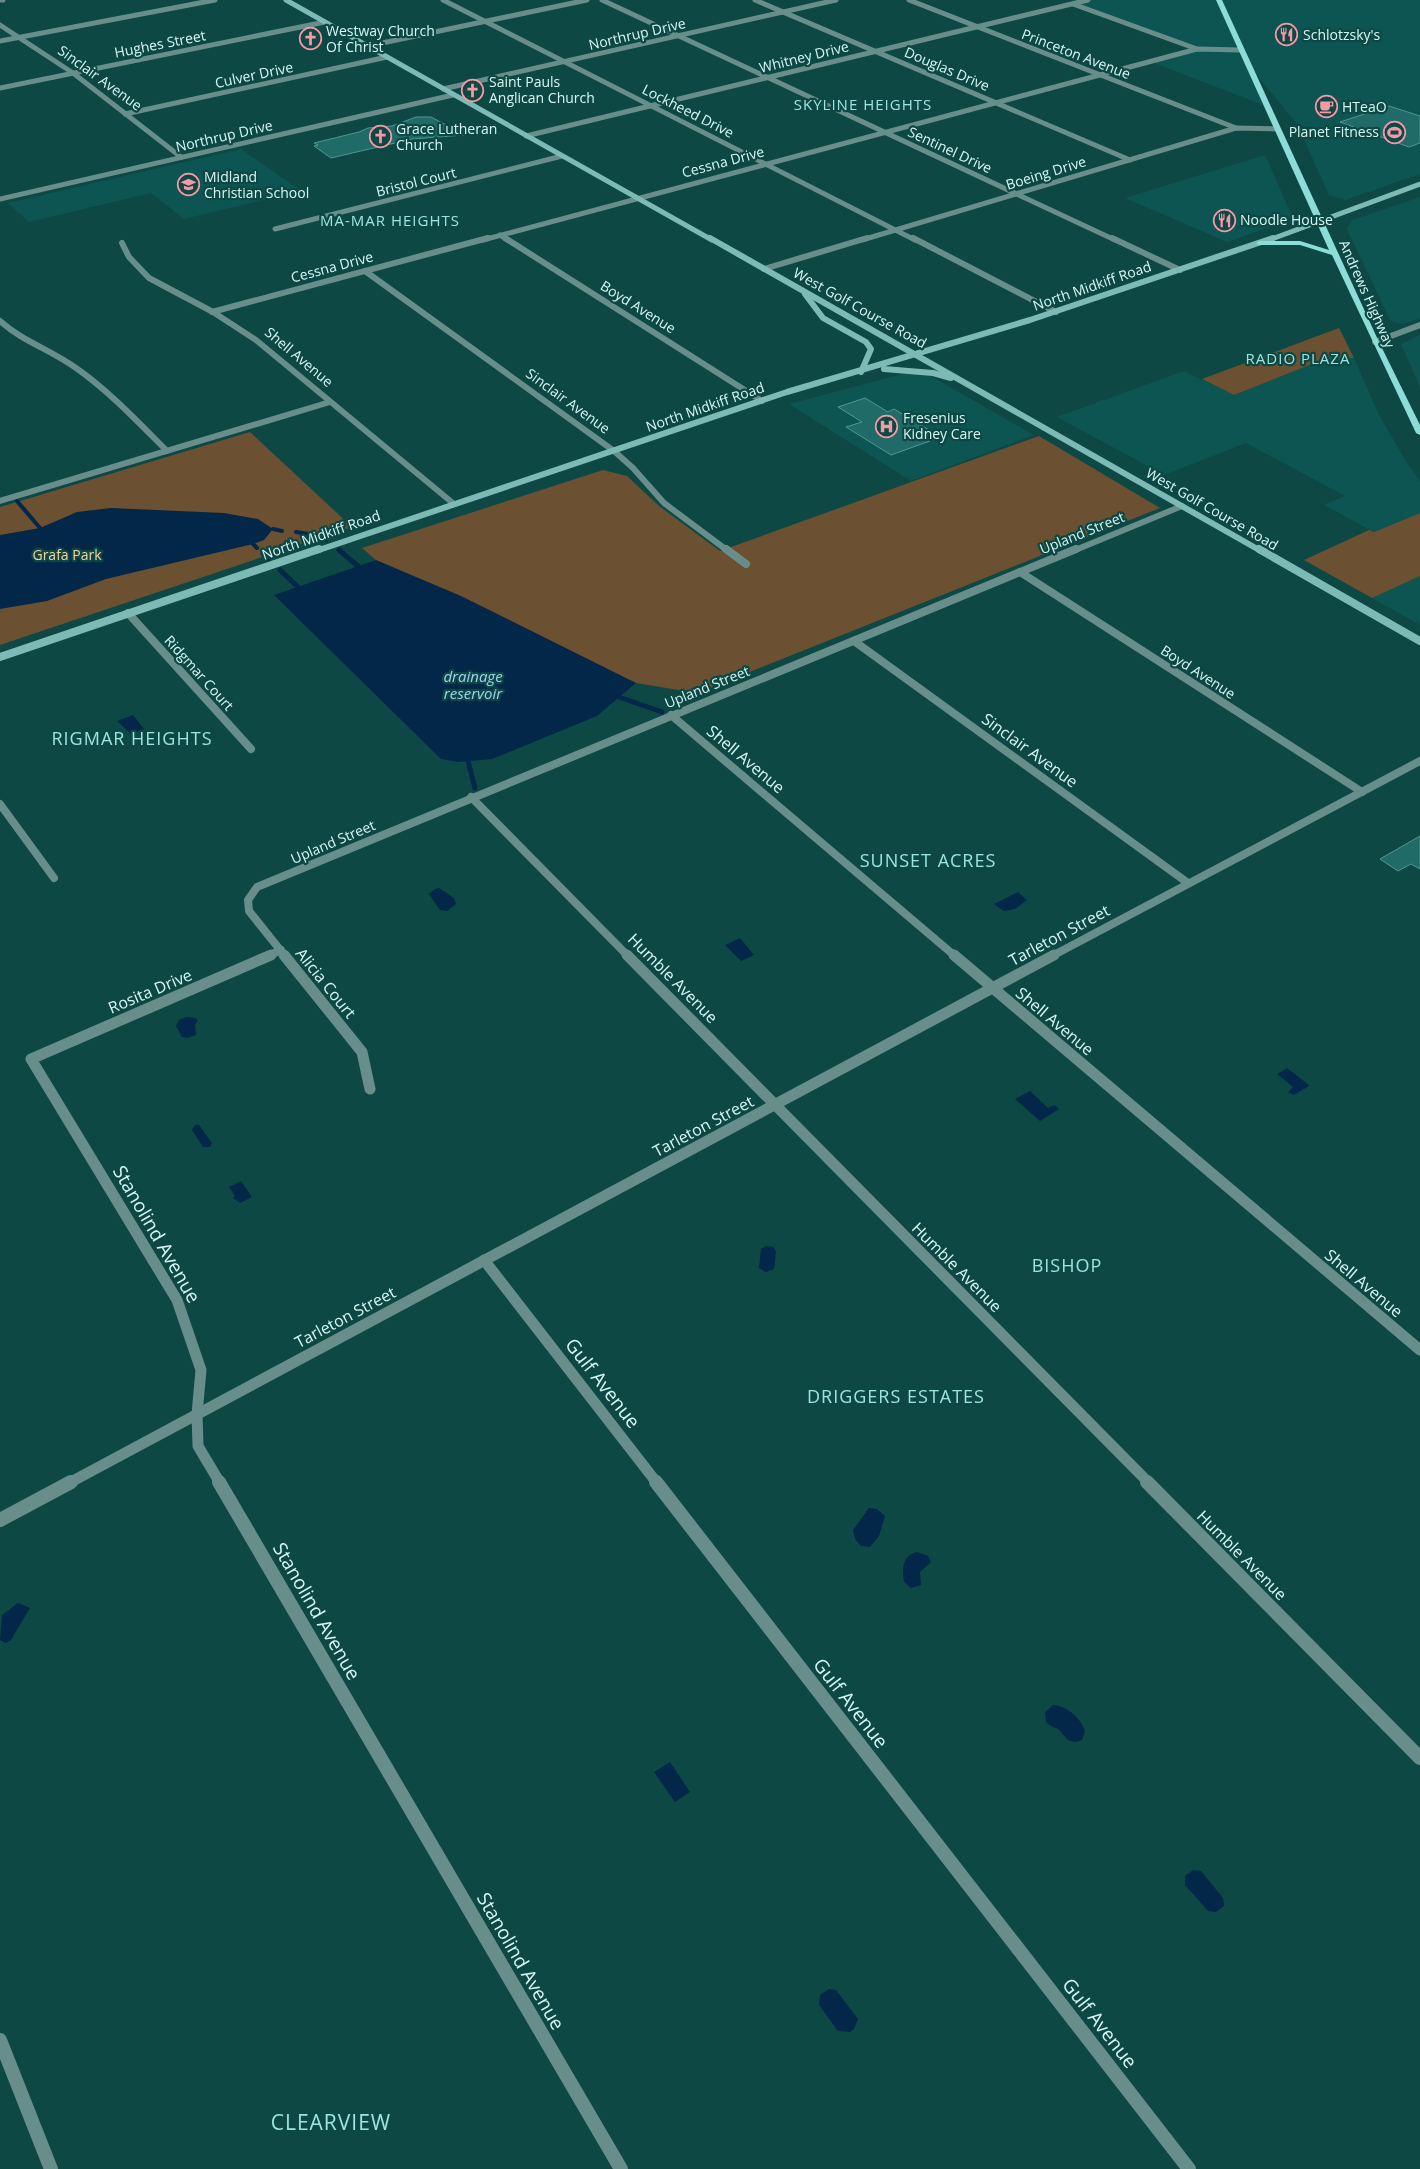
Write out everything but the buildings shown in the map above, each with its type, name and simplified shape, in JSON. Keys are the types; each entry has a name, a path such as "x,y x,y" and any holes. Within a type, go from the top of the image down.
{"main road":[{"name":"West Golf Course Road","path":"286,0 919,356 1420,641"},
{"name":"Andrews Highway","path":"1218,0 1375,342 1420,433"},
{"name":"North Midkiff Road","path":"0,657 762,401 919,356 1056,312 1259,243 1420,184"},
{"path":"1259,243 1300,243 1336,254"},
{"path":"803,291 823,318 866,342 871,349 861,372"},
{"path":"876,368 933,374 963,381"}],"street":[{"path":"0,41 215,0"},
{"name":"Lockheed Drive","path":"443,0 567,61 1056,312"},
{"path":"368,46 587,0"},
{"name":"Sentinel Drive","path":"602,0 1180,270"},
{"name":"Douglas Drive","path":"755,0 1130,160"},
{"name":"Northrup Drive","path":"442,89 836,0"},
{"name":"Princeton Avenue","path":"909,0 1236,128"},
{"name":"Whitney Drive","path":"526,136 1088,0"},
{"path":"1073,4 1197,49"},
{"name":"Hughes Street","path":"0,88 325,22"},
{"name":"Sinclair Avenue","path":"0,24 18,38 73,73 181,157"},
{"name":"Cessna Drive","path":"212,312 1197,49 1241,50"},
{"name":"Culver Drive","path":"125,114 387,58"},
{"name":"Northrup Drive","path":"0,199 453,95"},
{"name":"Boeing Drive","path":"764,269 1236,128 1278,129"},
{"name":"Bristol Court","path":"275,229 562,156"},
{"name":"Boyd Avenue","path":"500,235 762,401"},
{"name":"Shell Avenue","path":"122,243 128,256 145,276 182,299 212,312 253,337 454,504"},
{"name":"Sinclair Avenue","path":"365,271 614,451 633,468 664,503 746,564"},
{"path":"0,321 30,342 63,358 104,390 166,451"},
{"path":"1375,342 1420,325"},
{"path":"0,501 330,402"},
{"name":"Upland Street","path":"248,900 257,886 1182,506"},
{"name":"Boyd Avenue","path":"1020,572 1362,792"},
{"name":"Ridgmar Court","path":"128,613 251,749"},
{"name":"Sinclair Avenue","path":"854,641 1188,883"},
{"name":"Shell Avenue","path":"671,715 1420,1350"},
{"name":"Tarleton Street","path":"0,1520 1420,760"},
{"name":"Humble Avenue","path":"471,797 1420,1758"},
{"path":"0,804 54,878"},
{"name":"Alicia Court","path":"248,900 249,911 362,1052 370,1089"},
{"name":"Rosita Drive","path":"30,1059 281,950"},
{"name":"Stanolind Avenue","path":"30,1059 176,1300 190,1333 201,1370 197,1414 198,1446 621,2169"},
{"name":"Gulf Avenue","path":"484,1260 1189,2169"},
{"path":"0,2040 51,2169"}],"shaded area":[{"path":"1071,0 1420,0 1420,174 1345,200 1329,195 1297,124 1247,63 1263,105 1149,61 1195,49"},
{"name":"Midland Christian School","path":"241,149 301,191 184,219 151,193 29,222 8,203"},
{"path":"1265,155 1291,213 1290,217 1288,221 1227,242 1125,198"},
{"path":"1420,197 1420,318 1404,324 1396,323 1390,320 1347,229 1352,220"},
{"path":"1420,335 1420,387 1401,344"},
{"path":"1327,358 1354,358 1379,415 1405,460 1420,481 1420,513 1374,532 1324,505 1345,496 1246,443 1164,475 1057,417 1184,371 1234,395"},
{"path":"906,373 927,374 1034,435 911,481 789,404"},
{"path":"1420,576 1420,625 1372,598"}],"green space":[{"path":"1339,328 1354,358 1327,358 1234,395 1202,379"},
{"name":"Grafa Park","path":"250,432 352,527 0,645 0,507"},
{"path":"1039,436 1160,508 697,693 636,683 376,560 362,548 603,470 627,476 659,506 720,551"},
{"path":"1420,513 1420,576 1372,598 1304,560 1369,530 1374,532"}],"water":[{"path":"111,508 224,513 258,519 273,529 264,540 253,544 106,579 47,601 0,609 0,535 40,528 77,512"},
{"name":"drainage reservoir","path":"376,560 461,596 636,683 597,716 492,759 458,762 441,759 274,595"},
{"path":"133,715 144,729 131,734 117,721"},
{"path":"439,888 454,898 456,904 447,911 440,910 429,894"},
{"path":"1018,892 1027,900 1015,909 1004,911 994,904"},
{"path":"740,938 754,955 741,961 725,945"},
{"path":"186,1017 198,1020 195,1025 196,1035 187,1038 182,1037 176,1026 179,1020"},
{"path":"1287,1068 1309,1086 1294,1095 1288,1092 1293,1087 1277,1074"},
{"path":"1030,1091 1048,1108 1055,1105 1059,1109 1040,1121 1015,1099"},
{"path":"195,1125 199,1125 212,1143 210,1147 203,1147 192,1130"},
{"path":"241,1181 252,1197 240,1203 233,1198 235,1196 229,1187"},
{"path":"766,1246 774,1247 776,1252 774,1269 766,1272 759,1268 761,1249"},
{"path":"869,1508 877,1509 885,1516 879,1536 870,1547 861,1546 855,1539 853,1530"},
{"path":"917,1552 928,1556 931,1562 920,1572 921,1585 911,1588 904,1582 903,1567 908,1556"},
{"path":"18,1603 30,1608 11,1640 6,1643 0,1640 2,1615"},
{"path":"1053,1705 1068,1710 1077,1717 1085,1731 1082,1740 1074,1742 1069,1740 1059,1730 1046,1722 1045,1712"},
{"path":"670,1762 690,1792 675,1802 654,1772"},
{"path":"1193,1870 1201,1871 1223,1898 1224,1906 1216,1912 1208,1911 1185,1885 1185,1876"},
{"path":"829,1989 836,1990 858,2019 854,2029 850,2032 838,2031 819,2005 820,1995"}],"waterway":[{"path":"17,501 40,528"},
{"path":"273,529 282,531"},
{"path":"296,532 321,536 326,540"},
{"path":"253,544 257,548"},
{"path":"339,550 358,566"},
{"path":"263,554 268,559"},
{"path":"280,570 298,587"},
{"path":"619,697 662,712"},
{"path":"468,761 475,788"}],"place":[{"name":"Schlotzsky's","path":"1287,35"},
{"name":"Westway Church Of Christ","path":"310,39"},
{"name":"Saint Pauls Anglican Church","path":"473,90"},
{"name":"HTeaO","path":"1326,107"},
{"name":"Planet Fitness","path":"1395,132"},
{"name":"Grace Lutheran Church","path":"380,137"},
{"name":"Midland Christian School","path":"188,185"},
{"name":"Noodle House","path":"1224,220"},
{"name":"Fresenius Kidney Care","path":"887,426"}],"district":[{"name":"SKYLINE HEIGHTS","path":"863,105"},
{"name":"MA-MAR HEIGHTS","path":"390,221"},
{"name":"RADIO PLAZA","path":"1298,359"},
{"name":"RIGMAR HEIGHTS","path":"132,739"},
{"name":"SUNSET ACRES","path":"928,861"},
{"name":"BISHOP","path":"1067,1266"},
{"name":"DRIGGERS ESTATES","path":"896,1397"},
{"name":"CLEARVIEW","path":"331,2123"}]}
